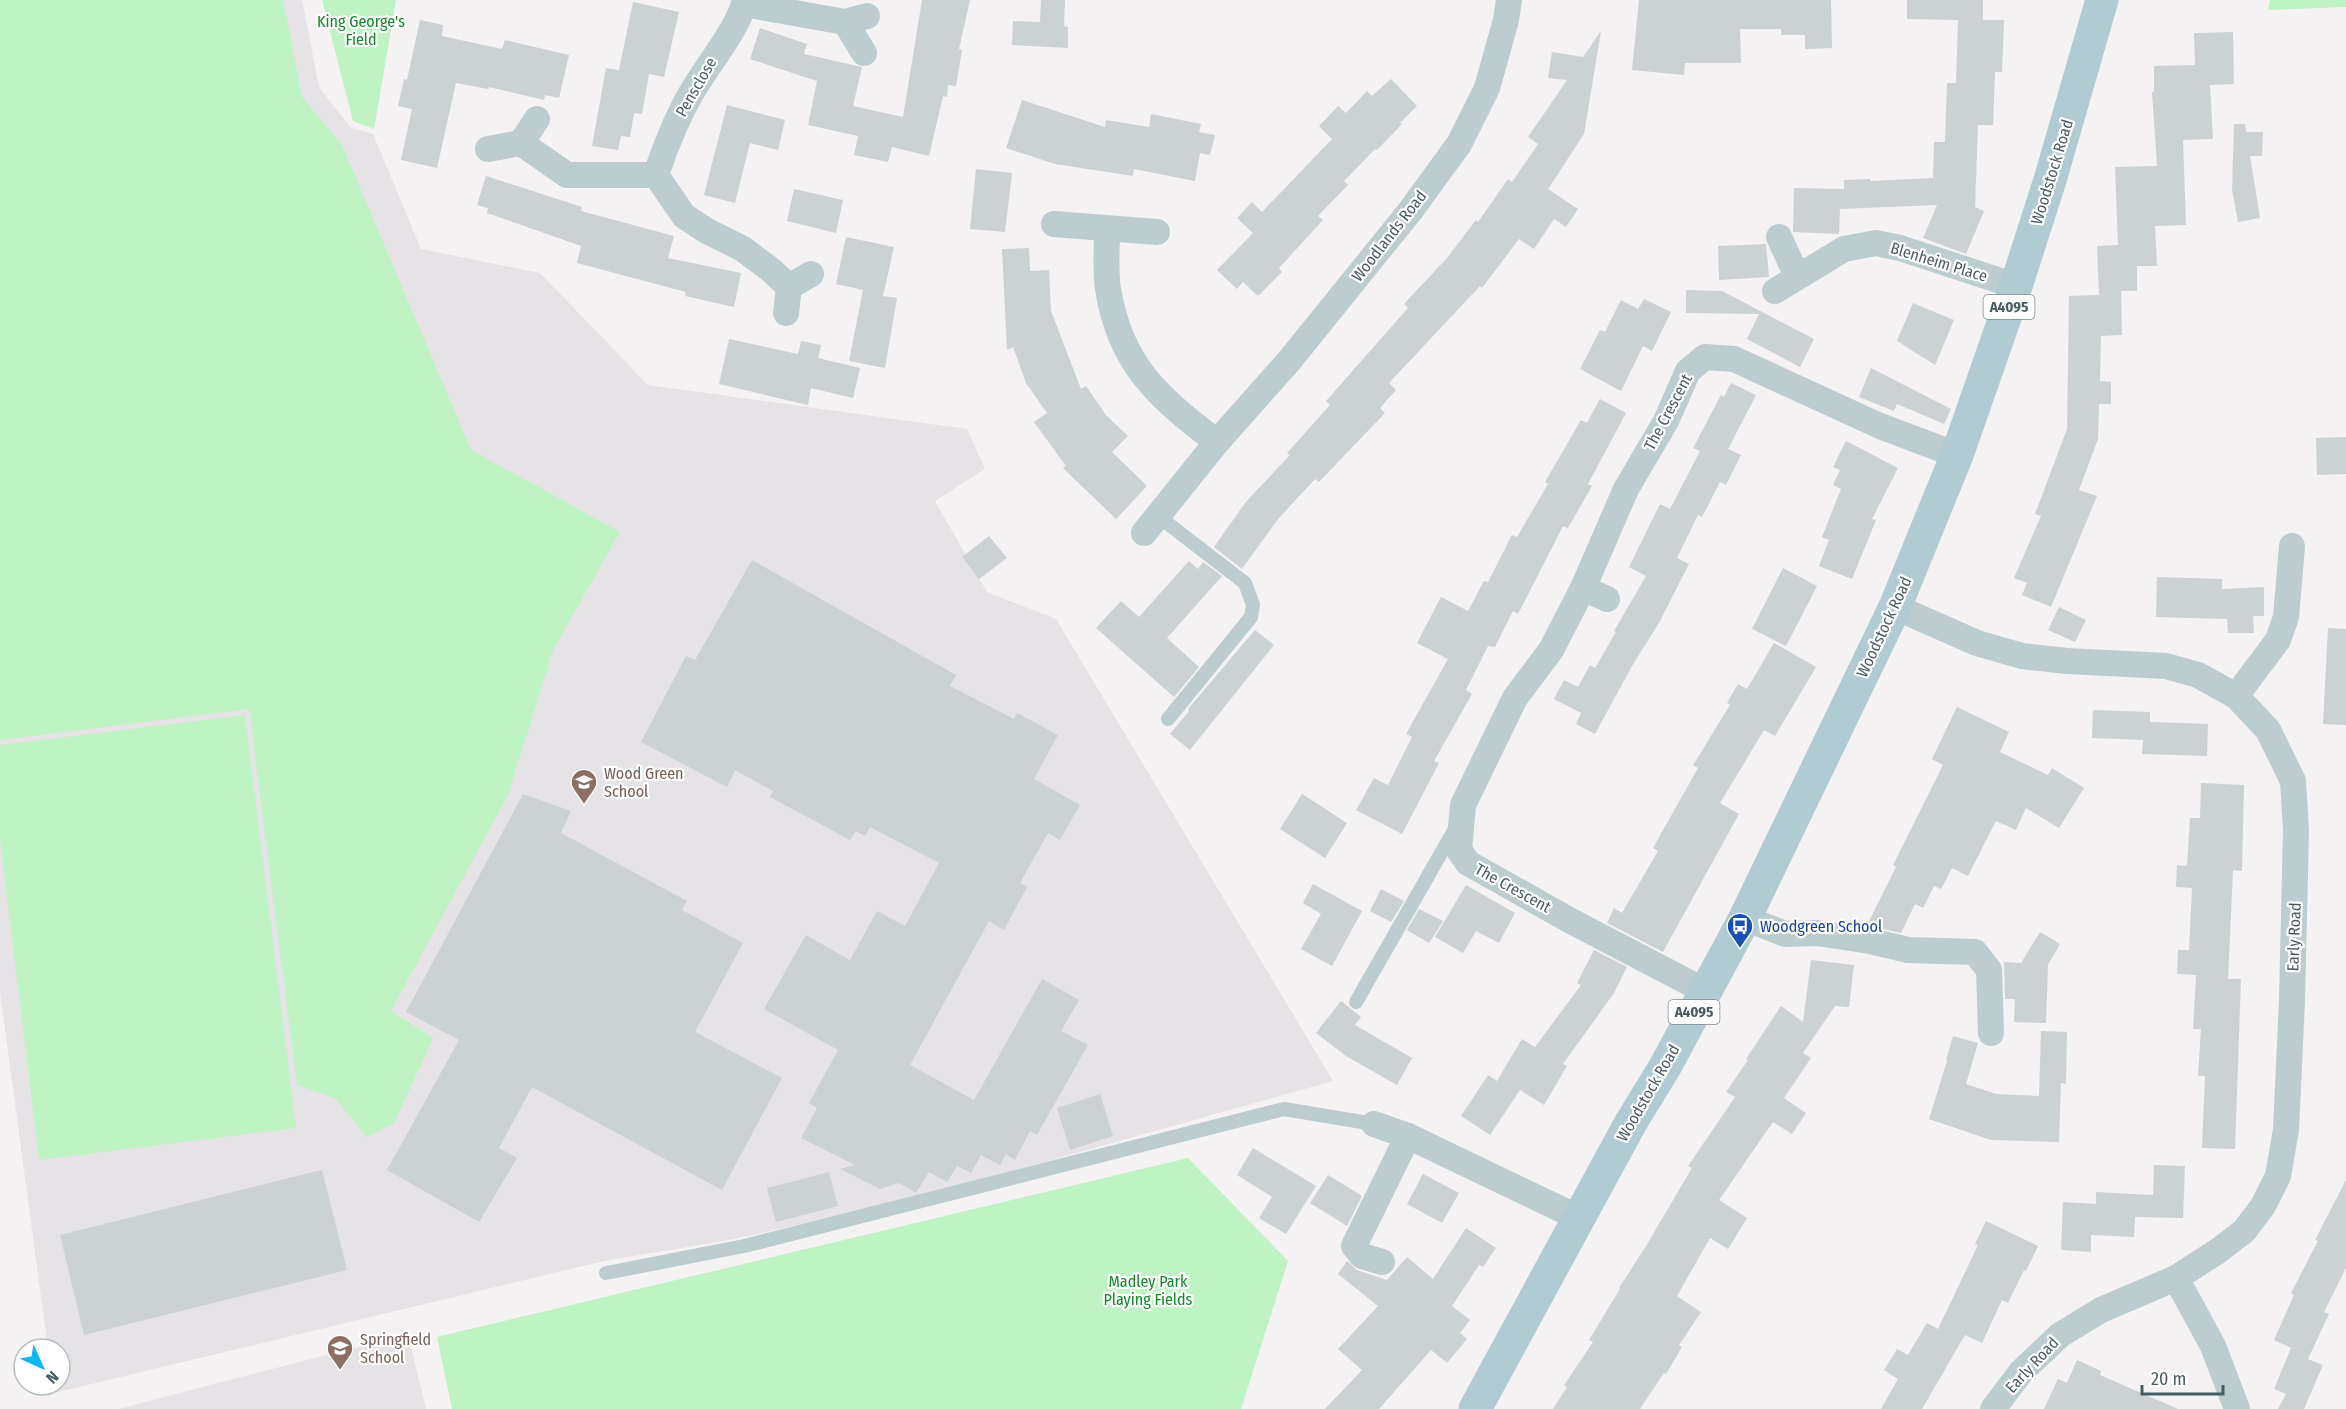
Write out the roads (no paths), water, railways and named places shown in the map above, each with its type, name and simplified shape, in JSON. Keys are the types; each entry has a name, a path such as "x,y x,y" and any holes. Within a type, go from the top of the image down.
{"main road":[{"name":"Woodstock Road","path":"1475,1409 1745,918 1895,607 1957,454 2016,286 2050,180 2102,0"}],"street":[{"name":"Woodlands Road","path":"1151,524 1217,442 1289,361 1411,210 1459,144 1487,88 1506,20 1509,0"},
{"name":"Pensclose","path":"656,175 670,136 688,97 734,25 744,2 856,19 864,53"},
{"path":"521,143 537,119"},
{"path":"488,149 521,143 567,175 656,175 684,216 707,231 743,249 789,287"},
{"path":"1054,224 1157,232"},
{"path":"1107,229 1107,288 1119,332 1134,365 1158,394 1217,442"},
{"path":"1779,237 1797,276"},
{"name":"Blenheim Place","path":"1775,291 1844,249 1876,243 1900,248 2016,286"},
{"path":"789,287 811,274"},
{"path":"786,313 789,287"},
{"name":"The Crescent","path":"1705,991 1468,863 1459,850 1463,805 1515,698 1551,650 1582,588 1626,489 1666,421 1688,371 1705,357 1734,358 1880,426 1957,454"},
{"path":"2236,696 2278,640 2286,617 2292,546"},
{"path":"1582,588 1607,599"},
{"name":"Early Road","path":"1895,607 1977,643 2022,656 2067,662 2166,666 2198,675 2236,696 2268,730 2293,781 2296,890 2286,1130 2278,1176 2263,1206 2244,1231 2176,1278 2101,1310 2060,1335 2021,1372 1993,1409"},
{"path":"1745,918 1785,934 1817,933 1870,941 1908,950 1975,952 1989,970 1991,1033"},
{"path":"1374,1124 1408,1136 1579,1218"},
{"path":"1382,1262 1362,1256 1354,1246 1408,1136"},
{"path":"2176,1278 2213,1346 2237,1409"}],"lane":[{"path":"1151,524 1245,583 1253,605 1251,617 1168,719"},
{"path":"1356,1002 1461,820"},
{"path":"606,1272 756,1243 1284,1109 1374,1124"}],"place":[{"name":"Wood Green School","path":"584,805"},
{"name":"Woodgreen School","path":"1740,949"},
{"name":"Springfield School","path":"340,1371"}],"park label":[{"name":"King George's Field","path":"361,30"},
{"name":"Madley Park Playing Fields","path":"1148,1290"}]}
